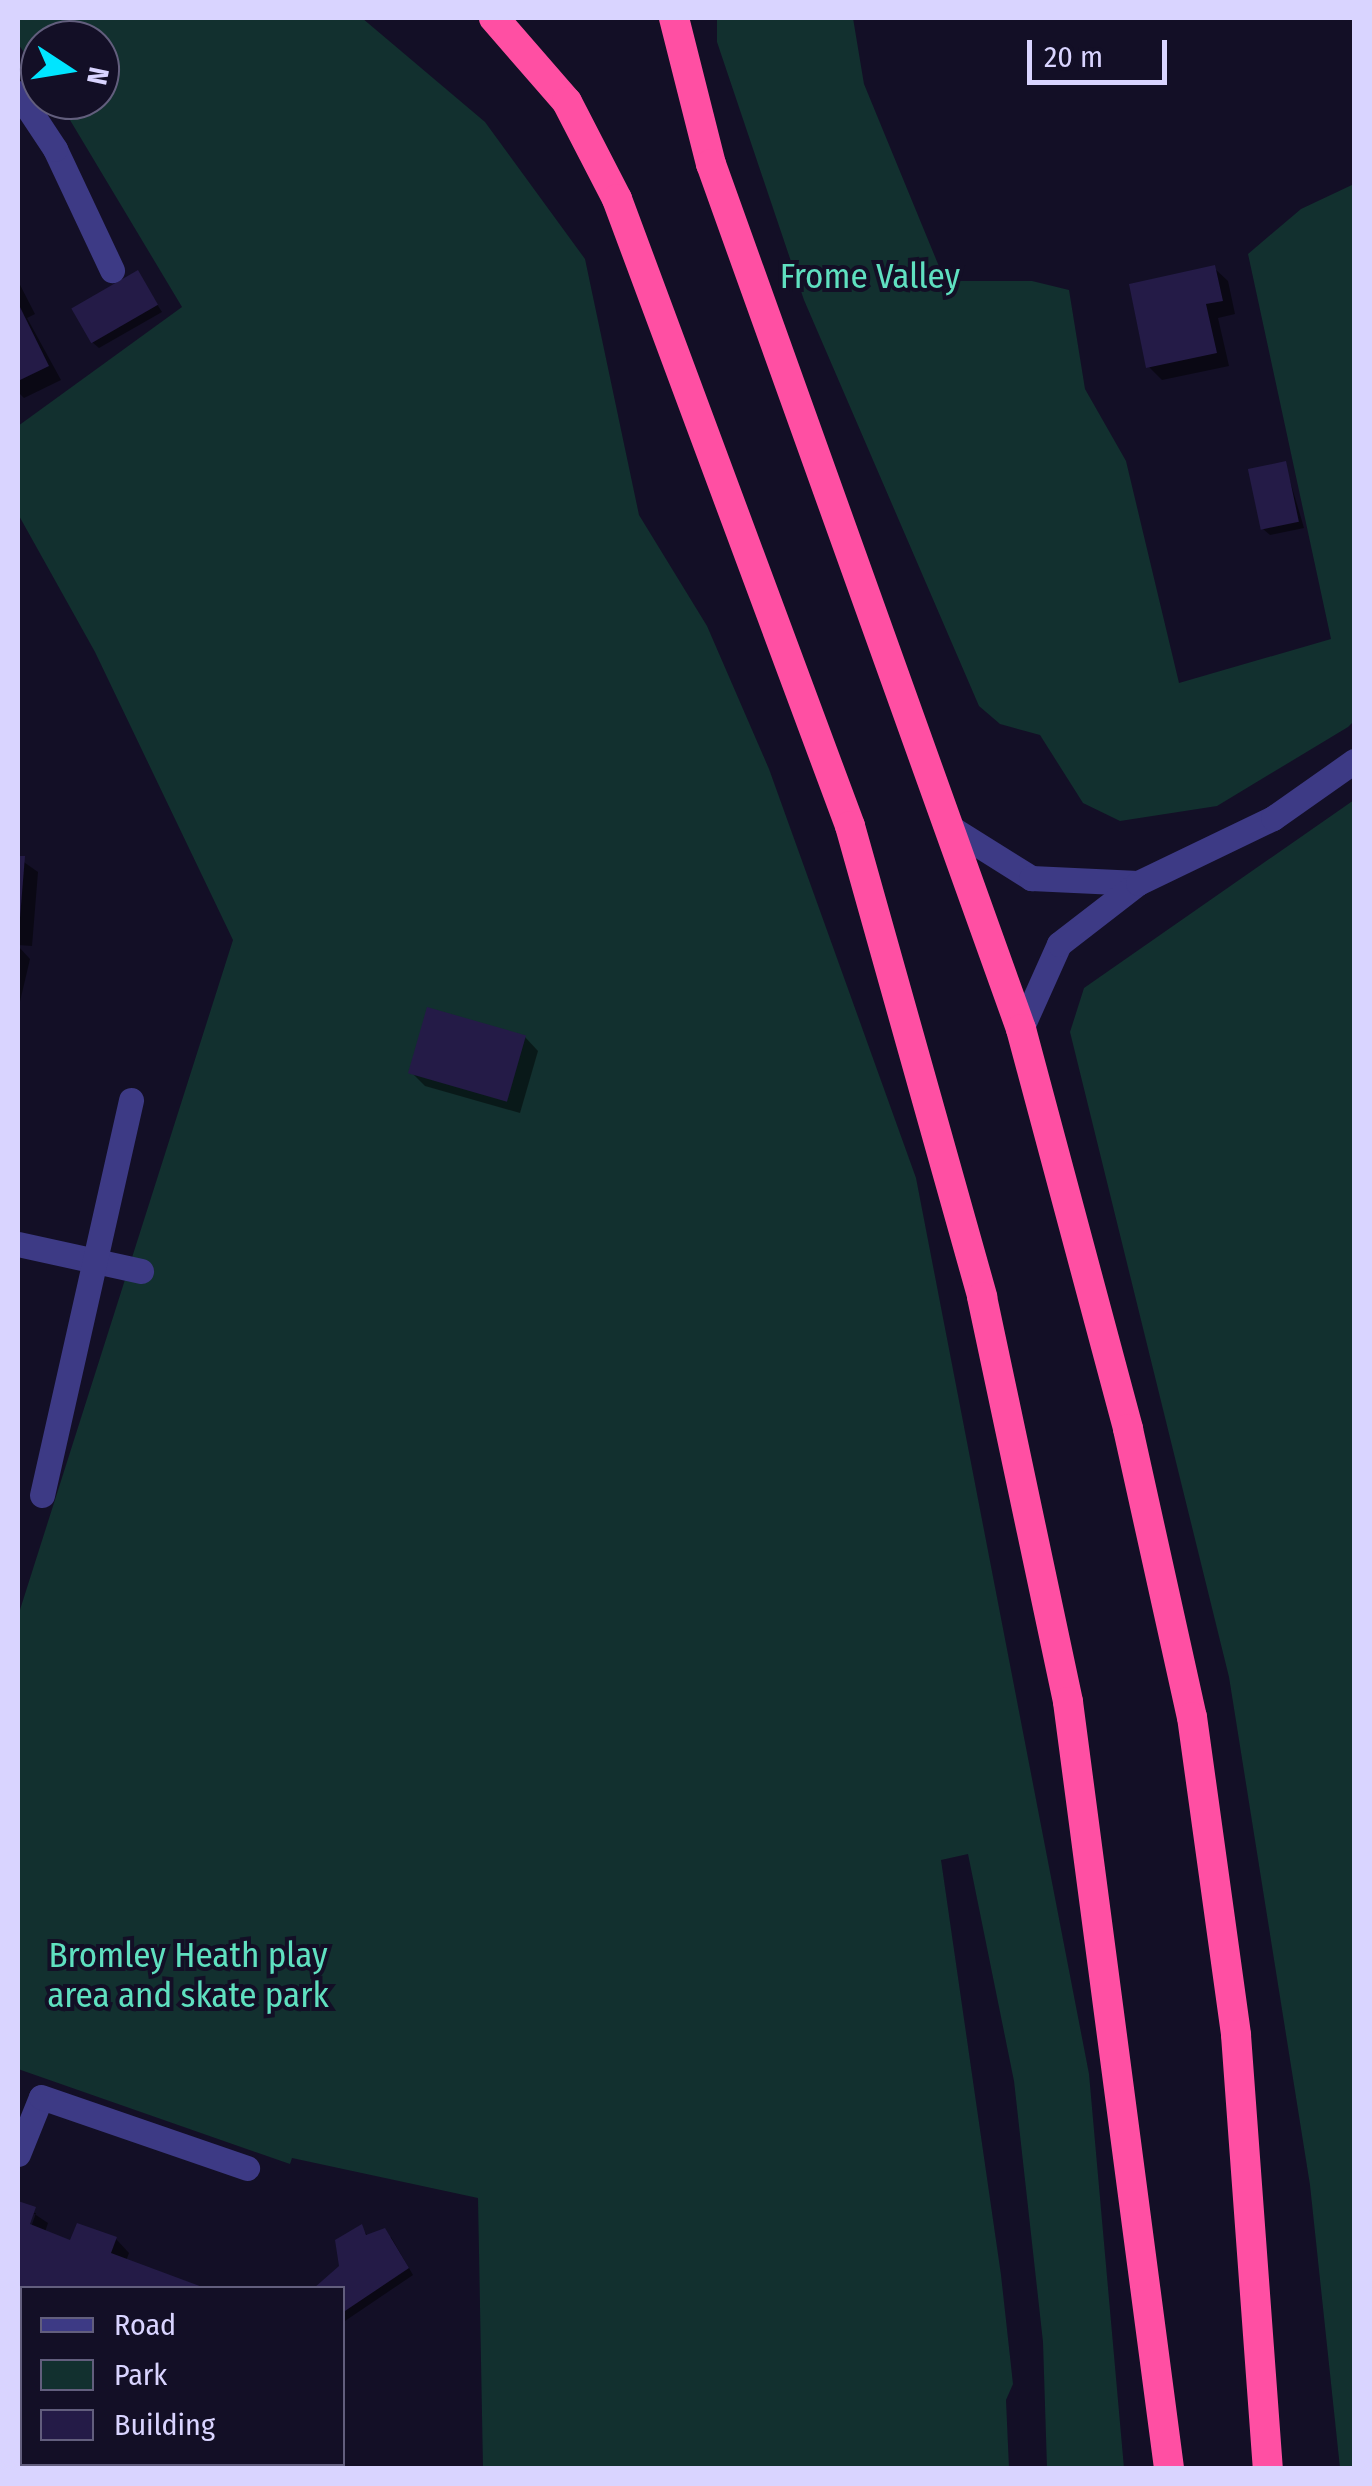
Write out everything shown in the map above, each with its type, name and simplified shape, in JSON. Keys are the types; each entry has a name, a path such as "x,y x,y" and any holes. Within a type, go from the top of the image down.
{"highway":[{"path":"494,18 567,102 618,199 850,826 982,1297 1068,1702 1169,2468"},
{"path":"674,18 711,164 1021,1028 1128,1429 1192,1717 1236,2035 1268,2468"}],"street":[{"path":"18,93 55,149 112,270"},
{"path":"1021,1028 1059,944 1138,883 1272,818 1354,761"},
{"path":"945,824 1032,878 1138,883"},
{"path":"42,1495 131,1100"},
{"path":"18,1244 140,1271"},
{"path":"18,2154 29,2093 247,2168"}],"green space":[{"name":"Bromley Heath play area and skate park","path":"18,18 362,18 485,122 585,259 639,515 707,626 769,769 916,1178 1089,2074 1124,2468 1047,2468 1043,2342 1014,2081 968,1854 941,1860 1001,2275 1013,2384 1006,2400 1009,2468 483,2468 478,2198 292,2158 290,2164 18,2069 18,1616 233,940 95,652 18,514 18,426 182,307 70,120 120,120 120,20 20,20 20,47"},
{"name":"Frome Valley","path":"717,18 853,18 864,84 945,281 1032,281 1069,290 1085,389 1126,461 1179,683 1331,639 1248,254 1301,209 1354,184 1354,721 1348,727 1217,806 1120,821 1083,803 1040,735 1000,724 979,706 804,300 717,42"},
{"path":"1354,800 1354,2468 1340,2468 1310,2185 1229,1677 1070,1032 1084,988"}],"building":[{"path":"1215,265 1223,301 1206,304 1217,353 1146,368 1129,284"},
{"path":"138,270 158,305 91,343 71,308"},
{"path":"18,303 49,366 18,381"},
{"path":"1286,461 1299,522 1261,530 1248,469"},
{"path":"18,856 25,856 20,918 18,918"},
{"path":"427,1007 526,1035 507,1102 408,1073"},
{"path":"18,2201 36,2207 30,2224 70,2240 77,2223 117,2237 111,2253 200,2286 20,2286"},
{"path":"362,2224 366,2235 385,2228 409,2268 345,2311 345,2286 316,2286 339,2266 335,2240"}]}
